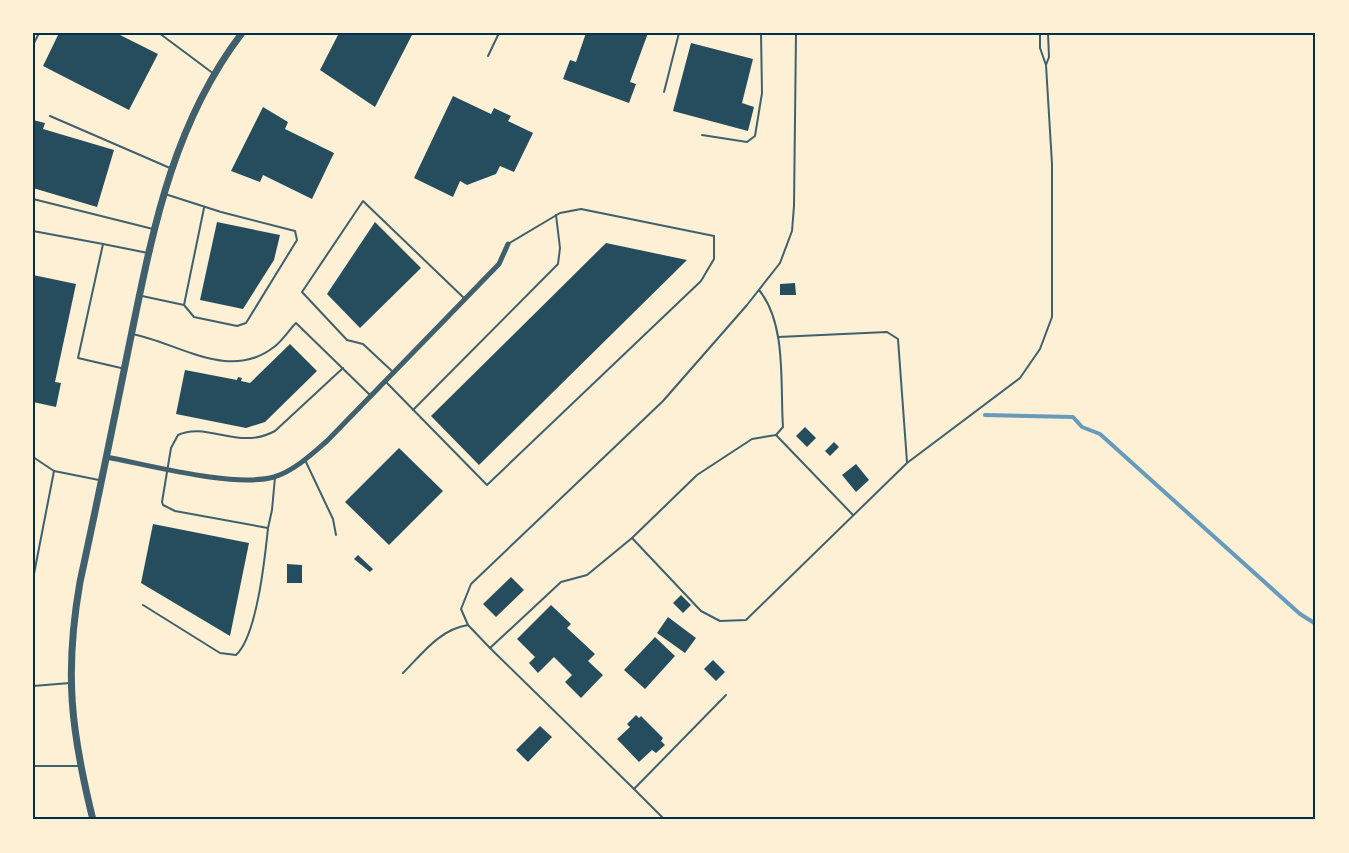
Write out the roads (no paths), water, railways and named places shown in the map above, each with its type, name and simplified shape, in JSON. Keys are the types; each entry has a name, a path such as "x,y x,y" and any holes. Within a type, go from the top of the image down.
{"street":[{"path":"93,820 79,765 70,683 73,623 139,295 162,193 194,112 239,34"},
{"path":"106,457 240,481 275,477 305,459 371,396 499,264 508,244"}],"lane":[{"path":"33,45 39,33"},
{"path":"159,33 214,74"},
{"path":"488,56 499,33"},
{"path":"664,92 680,33"},
{"path":"702,135 747,142 755,136 762,93 761,33"},
{"path":"665,820 490,648 468,625 461,609 471,584 663,401 780,263 792,231 796,33"},
{"path":"632,538 701,611 720,621 736,622 752,616 907,463 1020,378 1031,364 1047,333 1052,317 1052,164 1046,65 1040,48 1040,33"},
{"path":"1046,65 1049,57 1048,33"},
{"path":"50,116 170,168"},
{"path":"139,295 184,305 194,317 237,326 246,323 296,245 295,231 162,193"},
{"path":"33,199 153,229"},
{"path":"393,373 363,344 347,340 302,292 363,201 465,299"},
{"path":"184,305 204,206"},
{"path":"385,381 487,485 701,281 714,259 714,236 581,210 556,215 508,244"},
{"path":"413,410 558,264 560,248 556,215"},
{"path":"33,231 148,253"},
{"path":"103,244 78,358 124,369"},
{"path":"490,648 561,582 587,575 632,538 697,475 752,439 776,435 783,427 777,321 770,303 759,290"},
{"path":"131,334 151,338 190,354 238,364 273,348 296,323 371,396"},
{"path":"778,337 887,332 898,339 907,463"},
{"path":"268,528 175,511 163,506 171,448 178,435 190,431 247,440 266,436 275,431 343,368"},
{"path":"776,435 854,515"},
{"path":"33,457 54,471 101,480"},
{"path":"305,459 333,519 336,535"},
{"path":"33,579 54,471"},
{"path":"143,605 220,652 236,656 249,633 264,563 275,477"},
{"path":"403,673 439,637 453,627 468,625"},
{"path":"33,686 70,683"},
{"path":"634,789 726,696"},
{"path":"33,766 79,765"}],"waterway":[{"path":"985,415 1073,417 1082,427 1100,434 1300,614 1316,624"}]}
